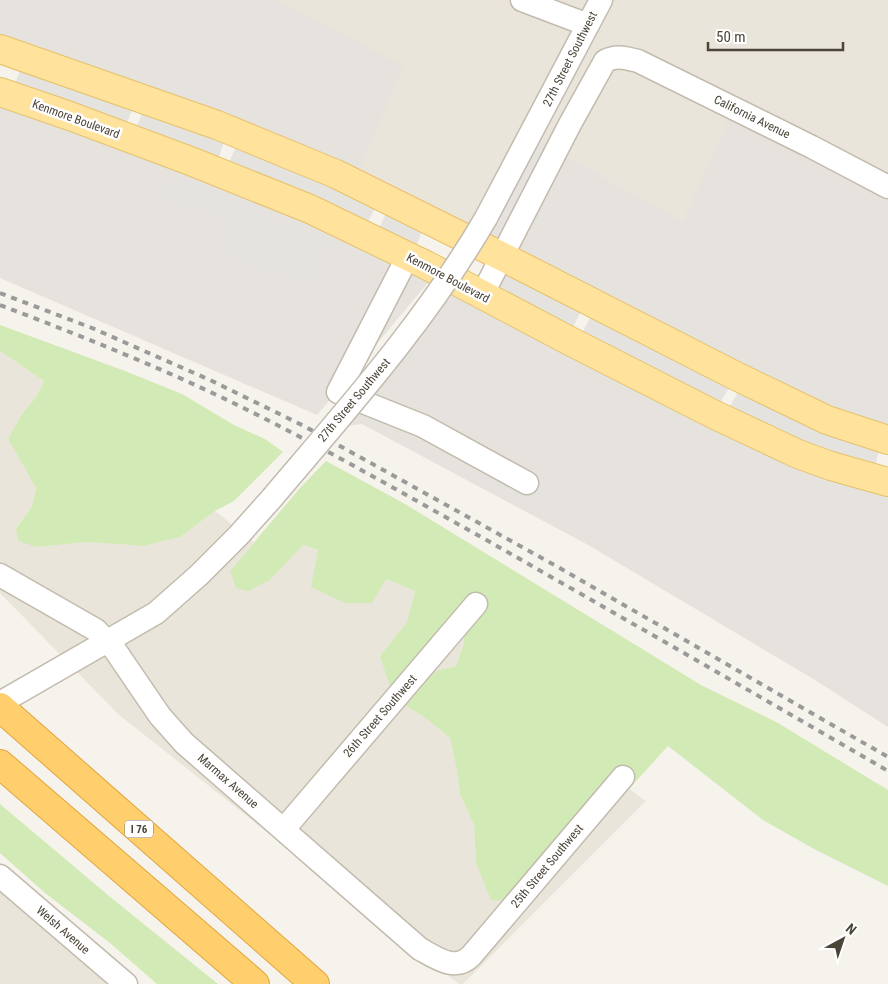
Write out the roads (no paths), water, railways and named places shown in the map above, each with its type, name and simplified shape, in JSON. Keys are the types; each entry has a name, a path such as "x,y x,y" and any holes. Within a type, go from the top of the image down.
{"highway":[{"name":"I 76","path":"0,705 278,951 323,984"},
{"path":"0,764 255,984"},
{"path":"278,951 316,984"}],"main road":[{"path":"0,49 226,128 336,174 827,420 888,440"},
{"name":"Kenmore Boulevard","path":"0,92 140,142 301,205 408,256 713,414 798,454 831,466 888,482"}],"street":[{"path":"522,0 588,25"},
{"name":"27th Street Southwest","path":"0,705 156,613 199,575 272,498 401,344 455,269 486,218 600,0"},
{"name":"California Avenue","path":"503,257 570,124 605,61 614,57 623,57 638,62 888,186"},
{"path":"408,256 338,392 423,426 527,483"},
{"path":"482,295 503,257"},
{"name":"Marmax Avenue","path":"0,575 96,630 107,641 160,716 184,743 420,949 435,957 458,964 466,961 471,956"},
{"name":"26th Street Southwest","path":"284,829 476,604"},
{"name":"25th Street Southwest","path":"471,956 622,777"},
{"name":"Welsh Avenue","path":"0,876 126,984"}],"railway":[{"path":"0,293 92,328 210,380 304,426 558,567 888,757"},
{"path":"0,305 173,375 254,413 373,476 490,542 888,771"}]}
